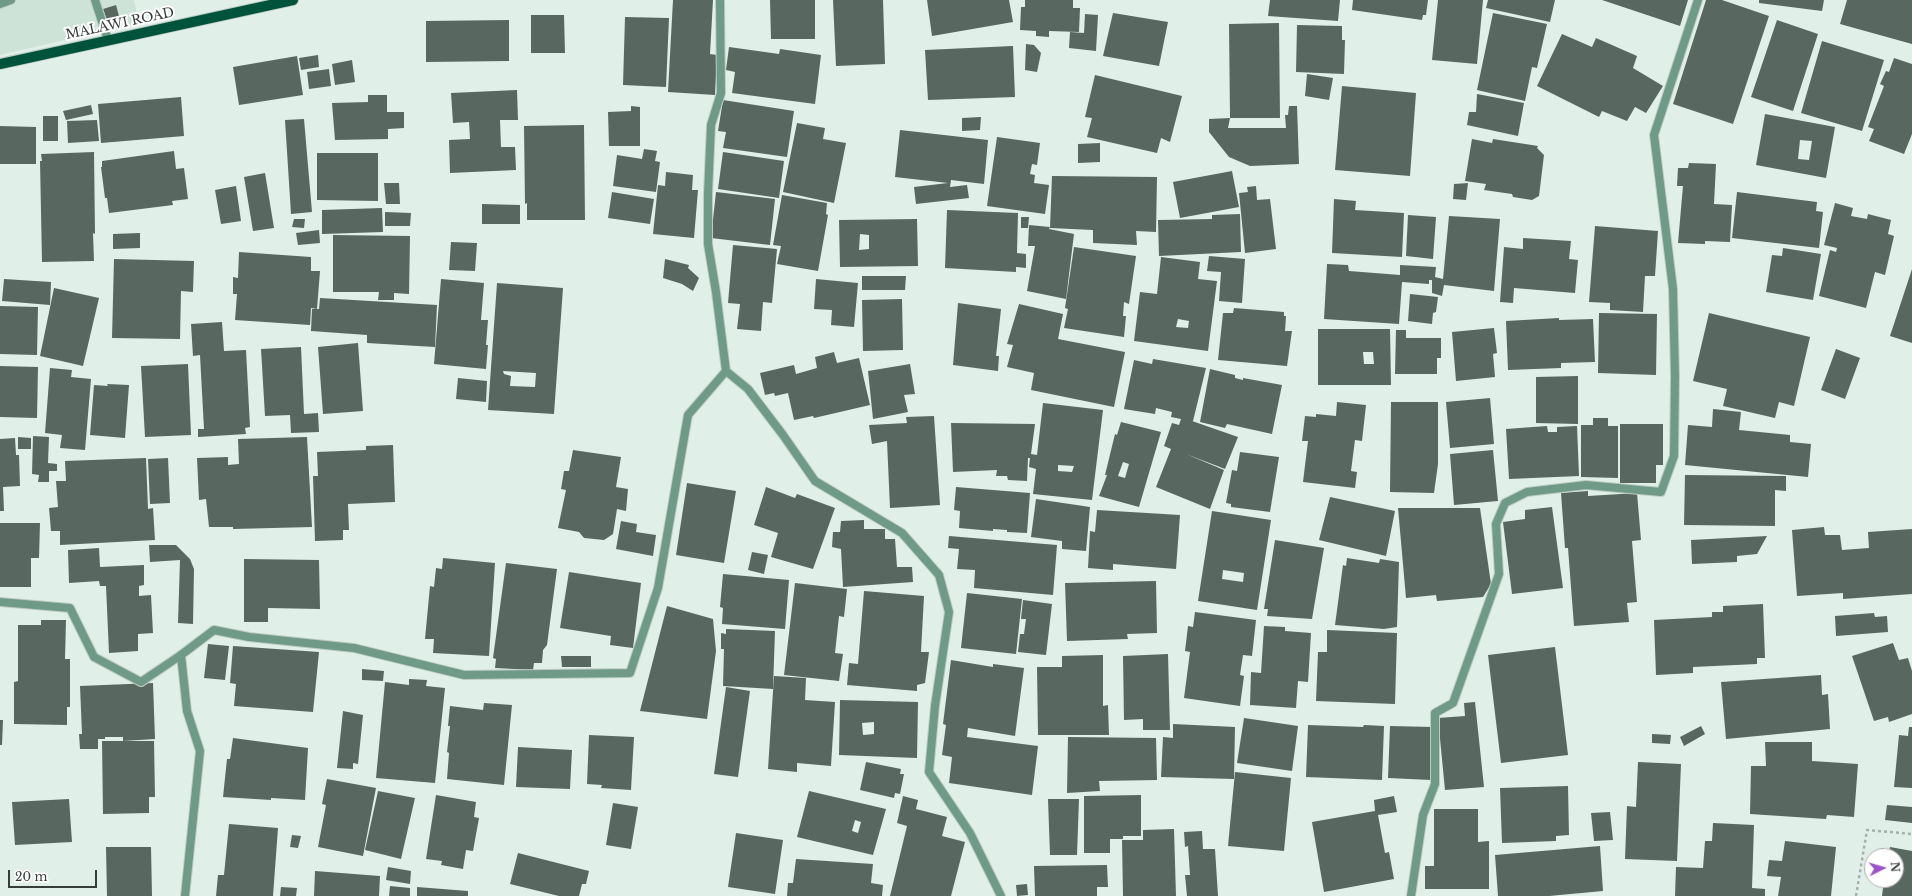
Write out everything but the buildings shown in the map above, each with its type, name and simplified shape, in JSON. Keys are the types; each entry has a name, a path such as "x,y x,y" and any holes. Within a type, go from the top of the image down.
{"main road":[{"name":"MALAWI ROAD","path":"0,64 293,0"}],"street":[{"path":"0,4 11,0"},
{"path":"95,0 108,40"},
{"path":"720,0 721,93 712,125 708,194 708,244 726,371 748,389 784,435 815,481 902,533 939,575 949,612 935,706 929,772 970,833 1002,896"},
{"path":"1411,896 1423,815 1435,784 1435,713 1453,703 1499,574 1496,524 1505,503 1527,492 1586,485 1661,492 1674,456 1675,377 1672,289 1654,135 1698,0"},
{"path":"0,602 70,608 94,657 141,682 214,630 249,637 354,648 464,675 630,673 658,588 688,415 726,371"},
{"path":"180,655 187,711 200,751 185,896"}],"path":[{"path":"1856,896 1867,830 1912,834"}],"shaded area":[{"path":"0,0 134,0 139,23 0,55"}]}
